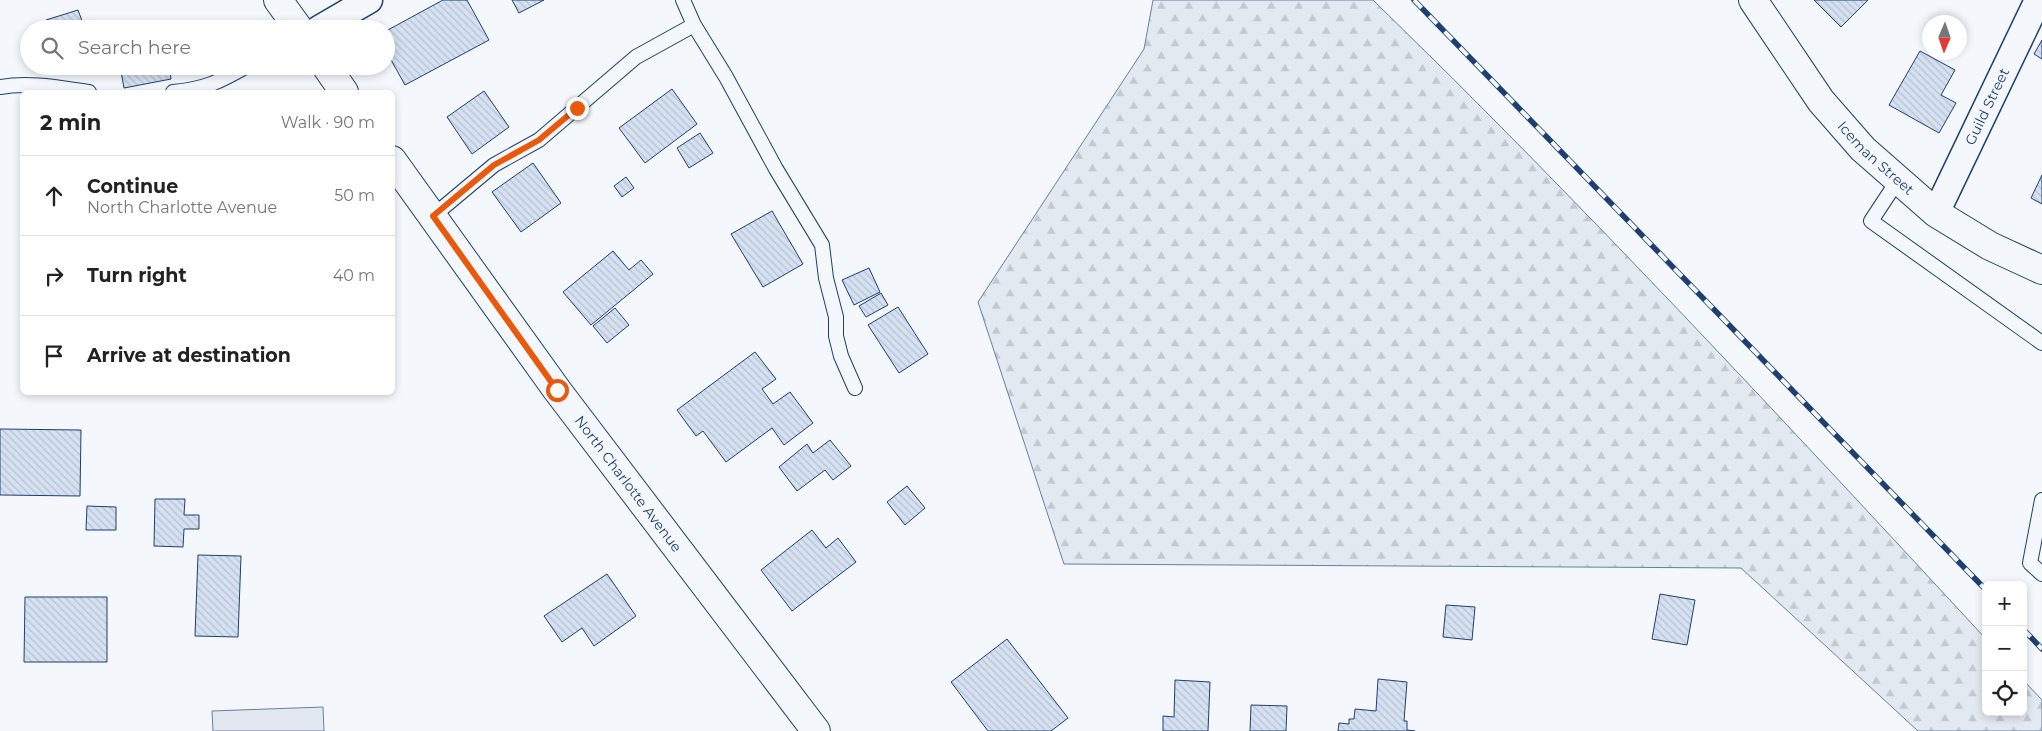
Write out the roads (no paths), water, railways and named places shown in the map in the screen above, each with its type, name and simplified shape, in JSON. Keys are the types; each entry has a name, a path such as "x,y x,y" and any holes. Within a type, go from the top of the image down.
{"main road":[{"path":"278,0 292,20"},
{"name":"Iceman Street","path":"1753,0 1821,101 1863,149 1936,213 1990,246 2042,270"},
{"path":"332,75 343,90"},
{"name":"North Charlotte Avenue","path":"395,164 557,390 816,731"}],"street":[{"path":"335,20 370,0"},
{"name":"Guild Street","path":"1936,213 2038,0"}],"lane":[{"path":"683,0 694,25 726,77 776,169 822,245 826,278 836,317 836,336 841,356 855,388"},
{"path":"433,216 494,165 539,140 636,57 694,25"},
{"path":"195,90 216,84 232,75"},
{"path":"0,87 14,85 73,90"},
{"path":"1898,180 1871,221 2042,343"},
{"path":"2042,500 2030,563 2042,574"}],"railway":[{"path":"1414,0 1982,586"},
{"path":"2027,633 2042,649"}]}
